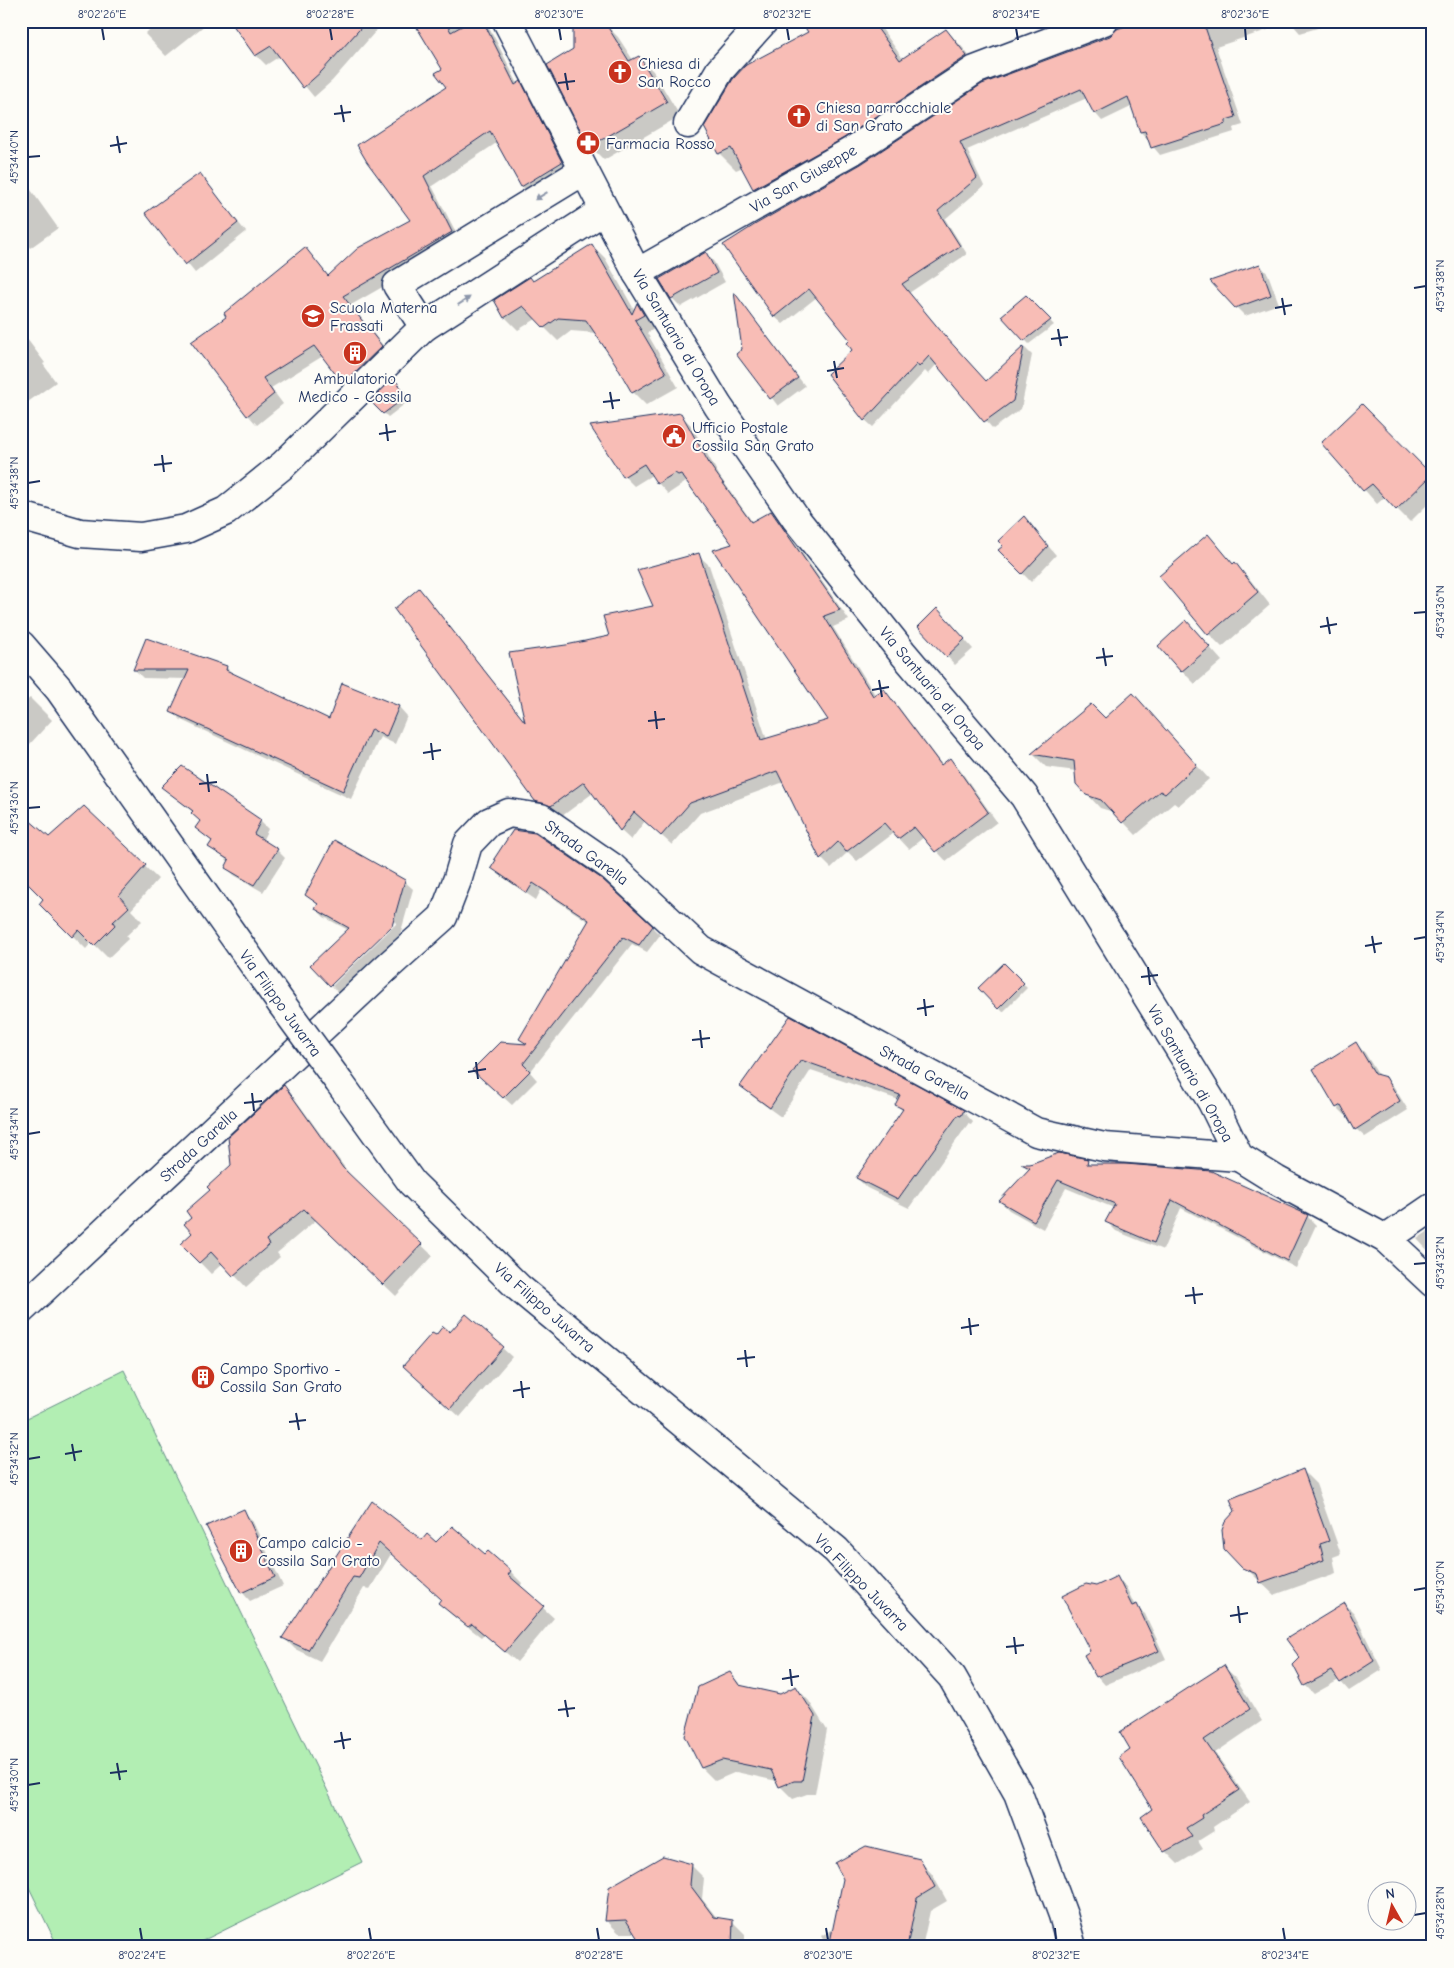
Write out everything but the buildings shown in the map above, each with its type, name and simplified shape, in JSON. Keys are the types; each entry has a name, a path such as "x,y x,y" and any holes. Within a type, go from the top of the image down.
{"street":[{"name":"Via Santuario di Oropa","path":"507,21 637,273 718,406 796,519 902,652 1024,796 1212,1102 1239,1157 1276,1180 1386,1239 1433,1283"},
{"path":"688,124 720,70 764,21"},
{"name":"Via San Giuseppe","path":"637,273 852,151 975,70 1104,21"},
{"path":"424,326 396,285 583,171"},
{"path":"21,516 80,532 141,537 186,529 226,511 283,465 424,326 603,210"},
{"name":"Via Filippo Juvarra","path":"21,645 59,689 281,1003 412,1183 519,1288 836,1550 952,1678 1018,1793 1063,1915 1072,1947"},
{"name":"Strada Garella","path":"21,1310 380,973 443,917 468,844 489,822 509,812 542,818 612,866 700,950 1036,1132 1104,1147 1239,1157"},
{"path":"1386,1239 1433,1207"}],"green space":[{"path":"124,1370 362,1862 190,1947 58,1947 21,1871 21,1421"}],"place":[{"name":"Chiesa di San Rocco","path":"620,72"},
{"name":"Chiesa parrocchiale di San Grato","path":"799,116"},
{"name":"Farmacia Rosso","path":"588,143"},
{"name":"Scuola Materna Frassati","path":"313,316"},
{"name":"Ambulatorio Medico - Cossila","path":"355,353"},
{"name":"Ufficio Postale Cossila San Grato","path":"674,436"},
{"name":"Campo Sportivo - Cossila San Grato","path":"203,1377"},
{"name":"Campo calcio - Cossila San Grato","path":"241,1551"}]}
